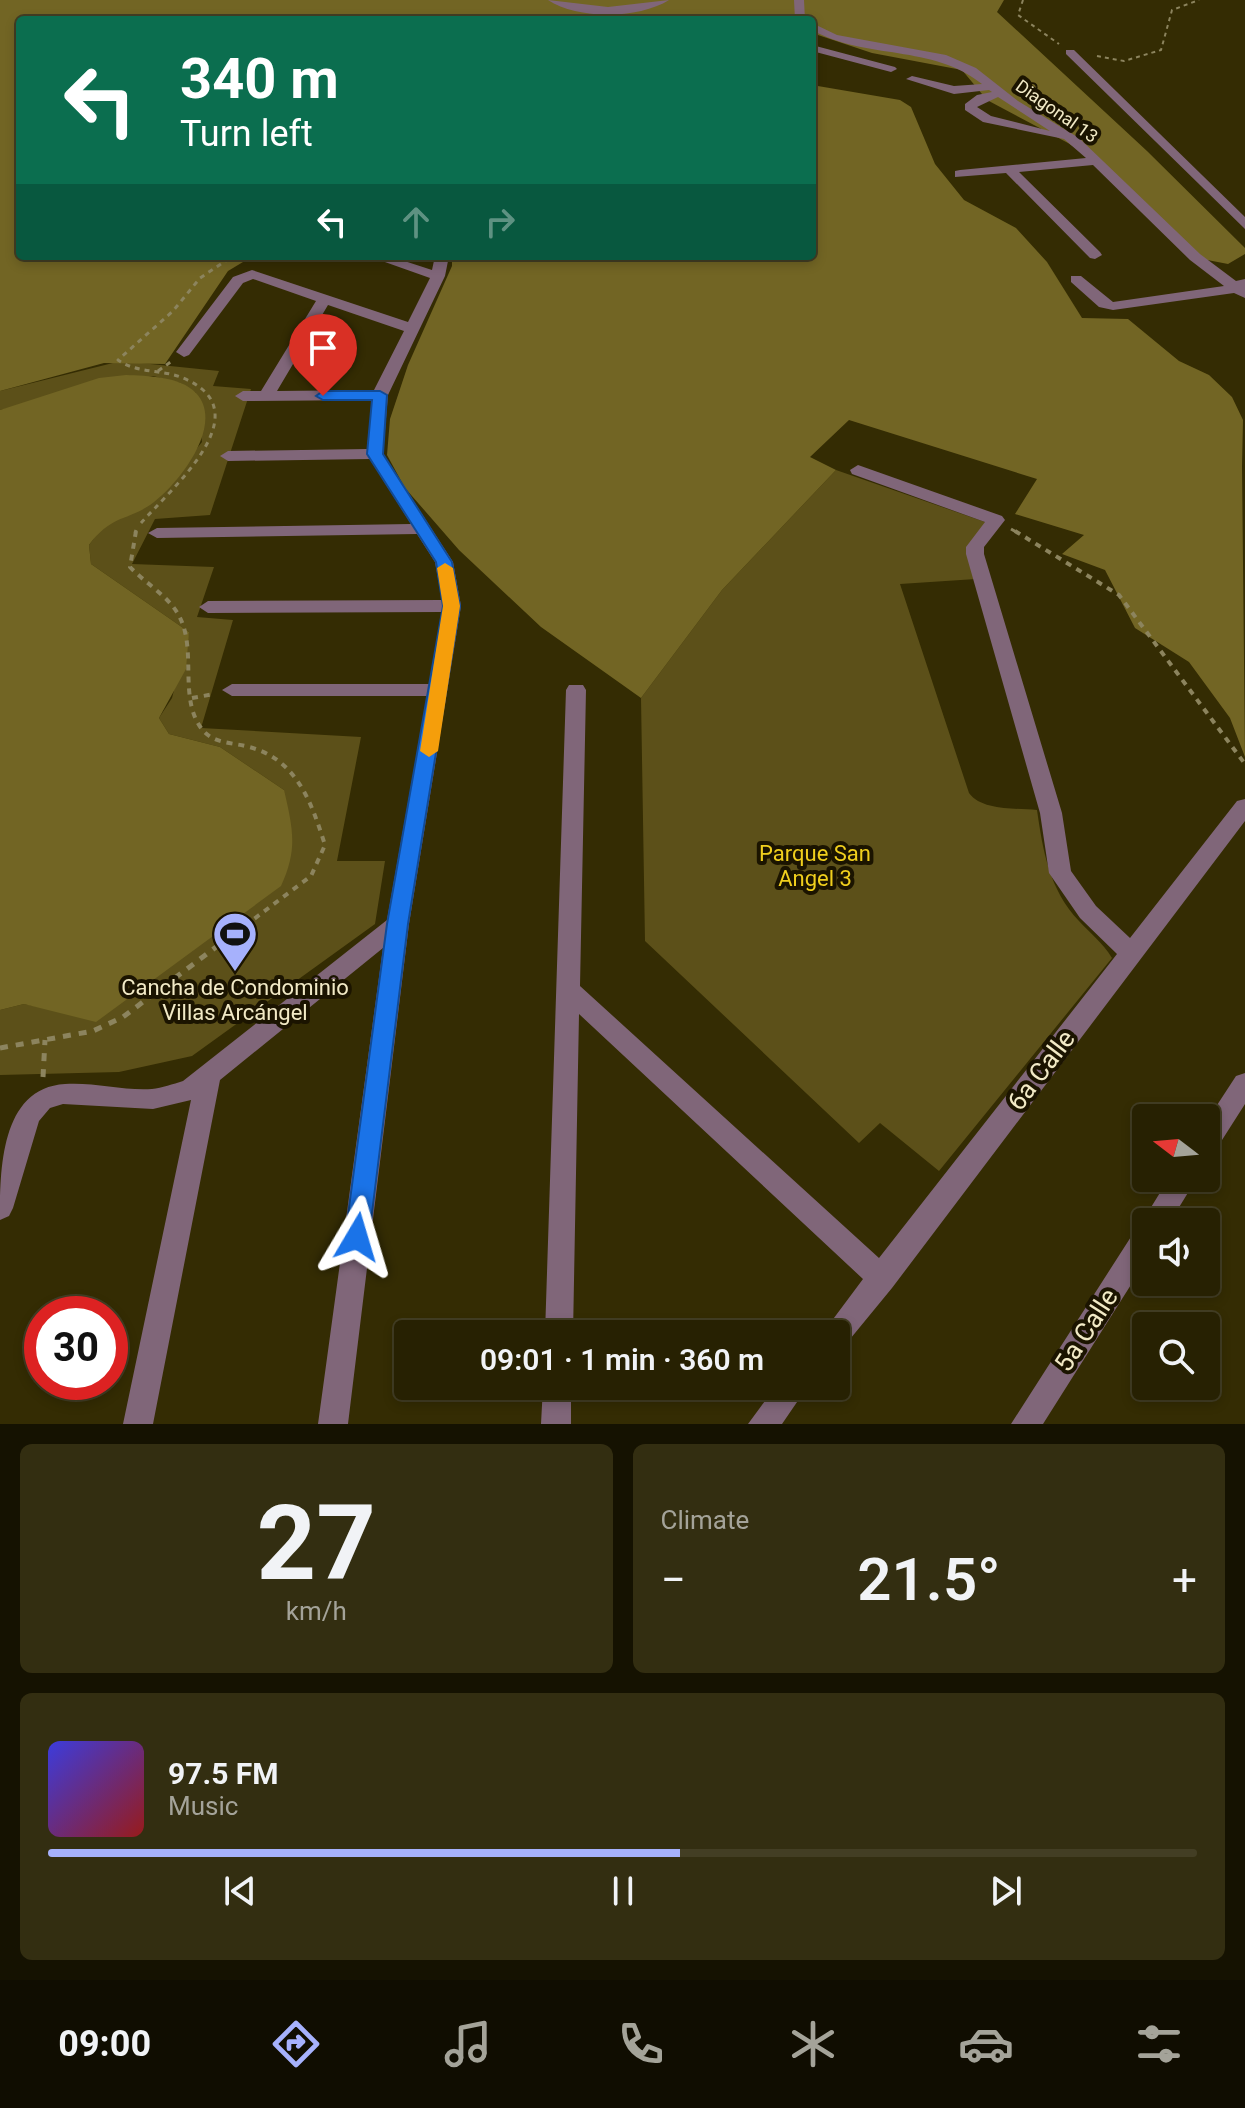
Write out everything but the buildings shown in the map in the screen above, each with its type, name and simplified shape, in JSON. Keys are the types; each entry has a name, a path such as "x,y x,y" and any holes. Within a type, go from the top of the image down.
{"street":[{"path":"553,0 581,9 614,13 664,0"},
{"name":"Diagonal 13","path":"816,28 834,38 946,58 972,70 1070,139 1097,161 1195,257 1242,287"},
{"path":"816,40 834,38"},
{"path":"816,49 891,69"},
{"path":"1070,52 1245,225"},
{"path":"912,79 954,90 997,90"},
{"path":"997,90 969,107 987,119 1070,139"},
{"path":"960,174 1097,161"},
{"path":"1009,169 1095,255"},
{"path":"333,1424 398,924 452,606 444,562 420,529 375,454 380,395 440,266 401,260"},
{"path":"184,352 238,280 252,274 411,328"},
{"path":"1076,279 1104,304 1113,306 1242,287"},
{"path":"266,396 325,298"},
{"path":"243,396 380,395"},
{"path":"228,456 375,454"},
{"path":"858,470 996,520 975,547 975,554 1051,813 1055,858 1069,889 1130,953"},
{"path":"157,533 420,529"},
{"path":"208,607 452,606"},
{"path":"232,690 440,690"},
{"path":"559,1320 576,690"},
{"name":"6a Calle","path":"848,1320 1245,806"},
{"path":"0,1208 28,1116 42,1100 63,1094 153,1099 173,1096 208,1077 398,924"},
{"path":"568,989 882,1279"},
{"path":"138,1424 208,1077"},
{"path":"1220,1121 1245,1083"},
{"name":"5a Calle","path":"1026,1424 1132,1259"},
{"path":"556,1424 557,1400"},
{"path":"763,1424 783,1400"}],"path":[{"path":"1023,0 1018,15 1070,52 1124,61 1161,50 1172,10 1199,0"},
{"path":"0,1048 93,1031 123,1017 311,876 325,845 301,779 265,751 208,736 193,716 190,646 177,611 149,589 130,567 135,531 202,455 214,432 217,407 210,395 195,383 118,360 173,311 200,278 227,260"},
{"path":"996,520 1075,565 1119,595 1245,764"},
{"path":"42,1100 45,1040"}],"green space":[{"path":"121,361 219,371 213,386 251,389 210,515 155,519 132,564 214,567 197,617 233,620 201,728 361,737 337,861 385,861 375,924 192,1056 119,1072 0,1075 0,1010 24,1004 56,1010 284,790 220,747 169,734 159,718 172,698 189,632 91,564 89,545 103,526 153,502 202,442 196,393 180,383 153,376 0,410 0,391"},
{"name":"Parque San Angel 3","path":"836,470 985,522 976,579 900,584 969,793 991,806 1037,810 1045,855 1054,883 1069,909 1112,958 939,1171 880,1123 859,1143 645,941 641,698 722,590"}],"shaded area":[{"path":"0,0 1004,0 997,12 1147,151 1245,248 1245,254 1228,264 1197,258 1099,164 1068,143 987,100 962,70 872,53 816,34 816,16 16,16 16,260 246,260 228,271 165,364 104,363 0,391"},
{"path":"816,86 900,100 911,107 935,164 964,200 1016,228 1047,262 1082,318 1128,319 1179,361 1209,375 1232,397 1243,420 1245,757 1230,718 1189,662 1135,628 1105,570 1062,554 1084,535 1015,514 1037,479 849,420 810,457 836,470 722,590 641,698 541,627 459,550 405,488 387,455 390,419 408,365 452,260 816,260"},
{"path":"126,375 163,378 189,387 204,406 205,420 196,452 176,481 154,502 113,523 98,535 89,545 91,564 189,632 186,669 159,718 169,734 220,747 284,790 292,850 281,886 96,1022 24,1004 0,1010 0,410 99,378"}],"slow traffic":[{"path":"429,751 452,606 445,568"}],"place":[{"name":"Cancha de Condominio Villas Arcángel","path":"235,973"}],"route":[{"path":"323,396 380,395 375,454 420,529 444,562 452,606 398,924 357,1237"}]}
